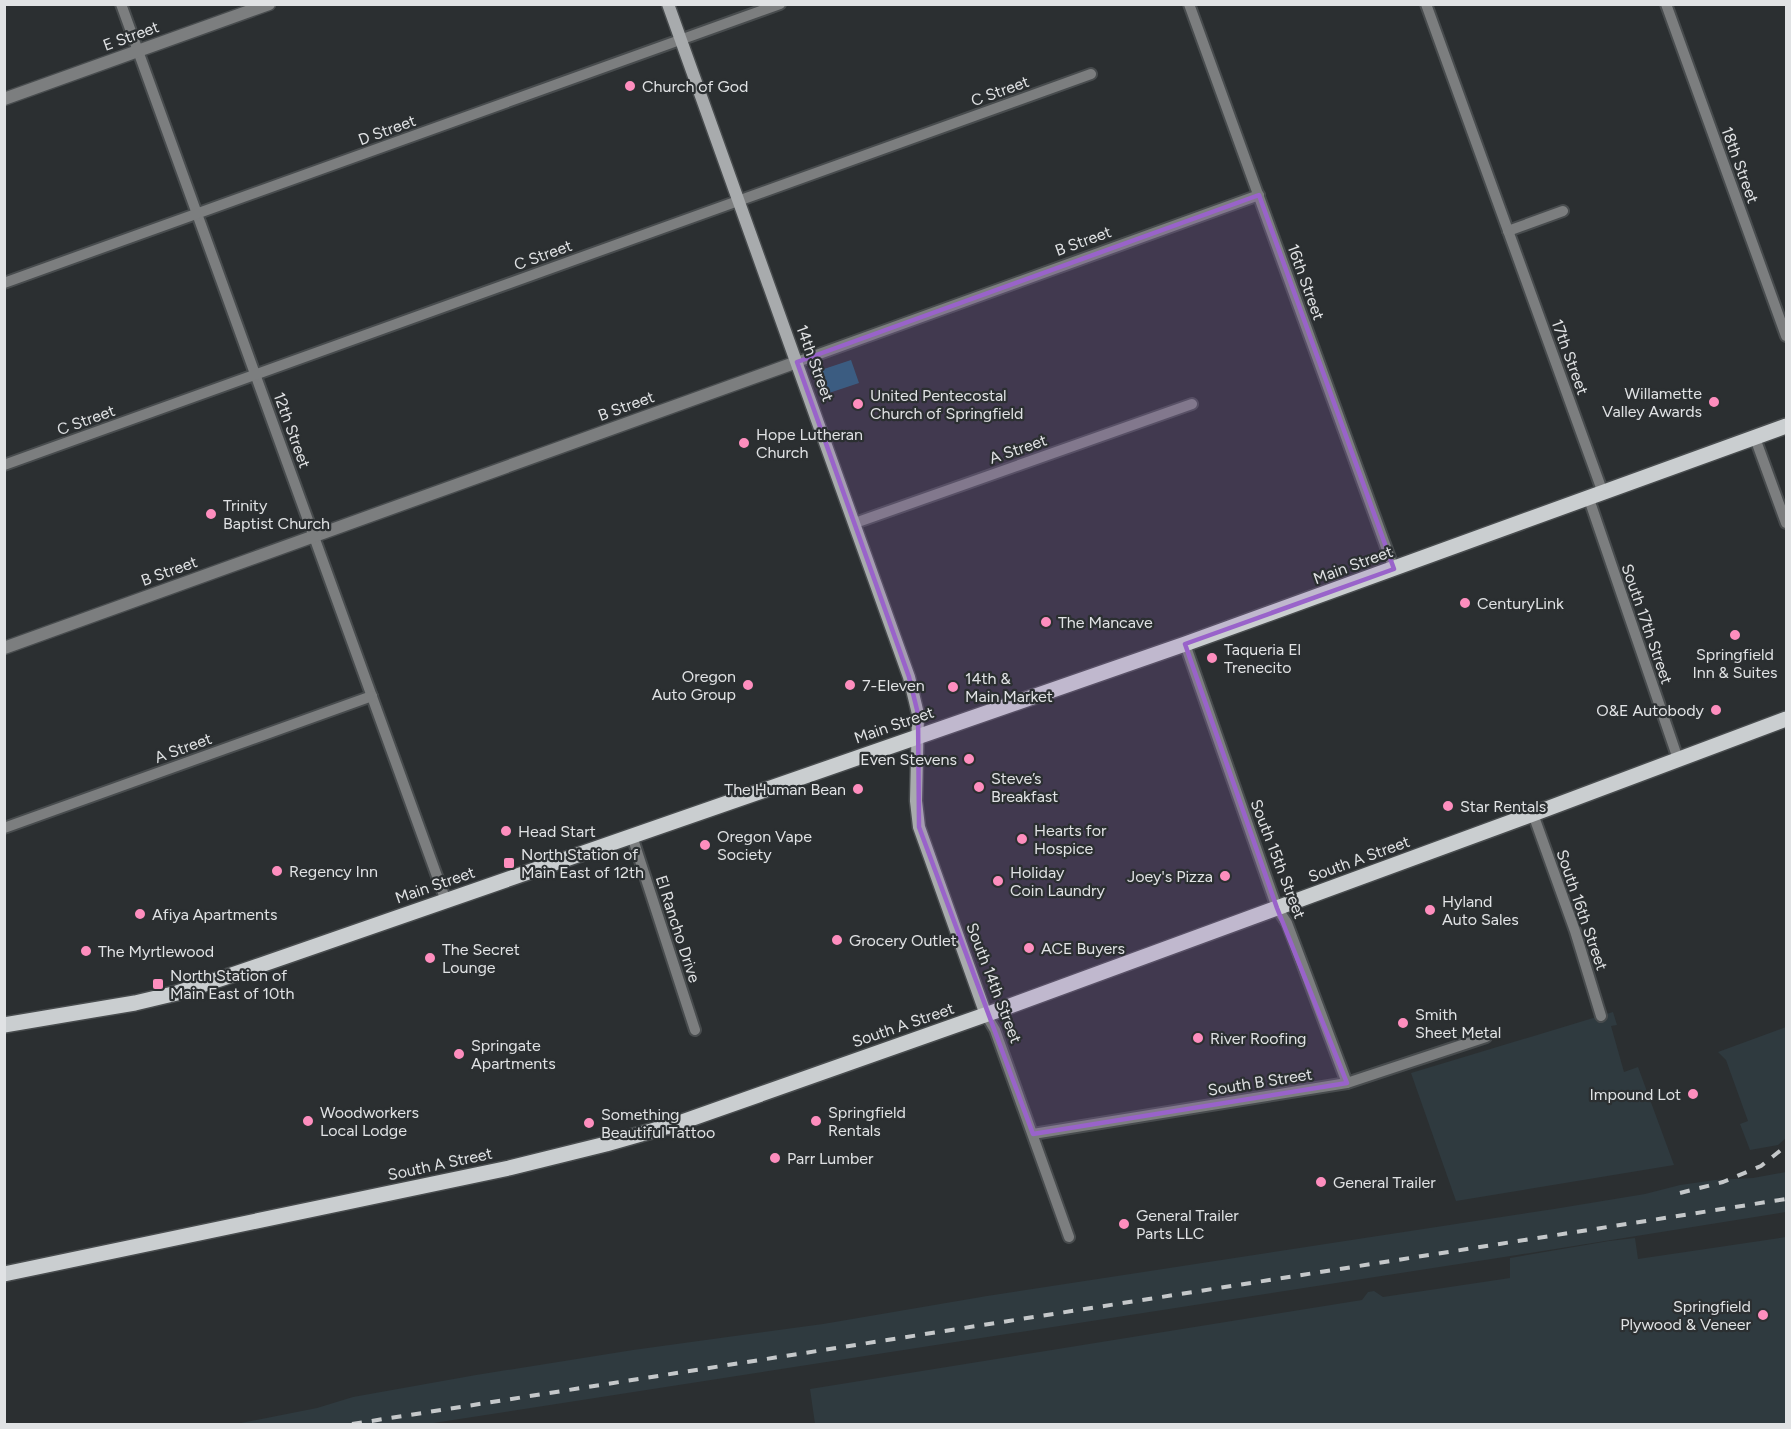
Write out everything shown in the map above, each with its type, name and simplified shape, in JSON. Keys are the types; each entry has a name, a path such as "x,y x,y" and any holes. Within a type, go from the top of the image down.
{"main road":[{"name":"14th Street","path":"668,4 909,677 918,714 919,736"},
{"name":"Main Street","path":"4,1025 135,1003 177,993 1185,644 1786,426"},
{"name":"South A Street","path":"4,1274 509,1168 676,1124 986,1015 1786,719"},
{"name":"South 14th Street","path":"919,736 916,801 919,828 986,1015"}],"street":[{"name":"12th Street","path":"121,4 446,901"},
{"name":"E Street","path":"4,99 269,4"},
{"name":"D Street","path":"4,283 780,4"},
{"name":"16th Street","path":"1189,4 1394,569"},
{"name":"17th Street","path":"1426,4 1508,231 1596,496"},
{"name":"18th Street","path":"1666,4 1786,336"},
{"name":"C Street","path":"4,465 1091,74"},
{"name":"B Street","path":"4,648 1259,195"},
{"path":"1508,231 1563,211"},
{"name":"A Street","path":"855,523 1192,404"},
{"path":"1755,438 1786,523"},
{"name":"South 17th Street","path":"1596,496 1678,759"},
{"name":"South 15th Street","path":"1185,644 1277,908 1291,933 1347,1083"},
{"name":"A Street","path":"4,828 372,696"},
{"name":"South 16th Street","path":"1533,814 1575,931 1600,1017"},
{"name":"El Rancho Drive","path":"633,836 694,1030"},
{"name":"South 14th Street","path":"986,1015 995,1030 1034,1134 1069,1237"},
{"name":"South B Street","path":"1034,1134 1347,1083 1486,1037"}],"highlighted area":[{"path":"1259,195 1394,569 1185,644 1277,908 1347,1083 1033,1134 919,827 918,714 909,677 797,362"}],"shaded area":[{"path":"851,360 859,383 826,394 818,371"},
{"path":"1613,1012 1617,1025 1611,1026 1624,1072 1638,1067 1674,1165 1456,1201 1411,1073"},
{"path":"1786,1027 1786,1138 1778,1145 1750,1150 1740,1124 1748,1121 1726,1060 1718,1052"},
{"path":"1786,1172 1786,1212 427,1424 236,1424 317,1408 353,1397 476,1375 633,1350 823,1324 987,1296 1554,1209 1645,1194 1680,1185 1753,1178"},
{"path":"1786,1237 1786,1424 815,1424 810,1389 1362,1300 1368,1292 1374,1291 1383,1297 1510,1278 1510,1258 1609,1241 1635,1238 1638,1259"}],"railway":[{"path":"1680,1193 1723,1182 1761,1166 1786,1146"},
{"path":"352,1424 1786,1199"}],"place":[{"name":"Church of God","path":"630,86"},
{"name":"Willamette Valley Awards","path":"1714,402"},
{"name":"United Pentecostal Church of Springfield","path":"858,404"},
{"name":"Hope Lutheran Church","path":"744,443"},
{"name":"Trinity Baptist Church","path":"211,514"},
{"name":"CenturyLink","path":"1465,603"},
{"name":"The Mancave","path":"1046,622"},
{"name":"Springfield Inn & Suites","path":"1735,635"},
{"name":"Taqueria El Trenecito","path":"1212,658"},
{"name":"Oregon Auto Group","path":"748,685"},
{"name":"7-Eleven","path":"850,685"},
{"name":"14th & Main Market","path":"953,687"},
{"name":"O&E Autobody","path":"1716,710"},
{"name":"Even Stevens","path":"969,759"},
{"name":"Steve’s Breakfast","path":"979,787"},
{"name":"The Human Bean","path":"858,789"},
{"name":"Star Rentals","path":"1448,806"},
{"name":"Head Start","path":"506,831"},
{"name":"Hearts for Hospice","path":"1022,839"},
{"name":"Oregon Vape Society","path":"705,845"},
{"name":"North Station of Main East of 12th","path":"509,863"},
{"name":"Regency Inn","path":"277,871"},
{"name":"Joey's Pizza","path":"1225,876"},
{"name":"Holiday Coin Laundry","path":"998,881"},
{"name":"Hyland Auto Sales","path":"1430,910"},
{"name":"Afiya Apartments","path":"140,914"},
{"name":"Grocery Outlet","path":"837,940"},
{"name":"ACE Buyers","path":"1029,948"},
{"name":"The Myrtlewood","path":"86,951"},
{"name":"The Secret Lounge","path":"430,958"},
{"name":"North Station of Main East of 10th","path":"158,984"},
{"name":"Smith Sheet Metal","path":"1403,1023"},
{"name":"River Roofing","path":"1198,1038"},
{"name":"Springate Apartments","path":"459,1054"},
{"name":"Impound Lot","path":"1693,1094"},
{"name":"Woodworkers Local Lodge","path":"308,1121"},
{"name":"Springfield Rentals","path":"816,1121"},
{"name":"Something Beautiful Tattoo","path":"589,1123"},
{"name":"Parr Lumber","path":"775,1158"},
{"name":"General Trailer","path":"1321,1182"},
{"name":"General Trailer Parts LLC","path":"1124,1224"},
{"name":"Springfield Plywood & Veneer","path":"1763,1315"}]}
